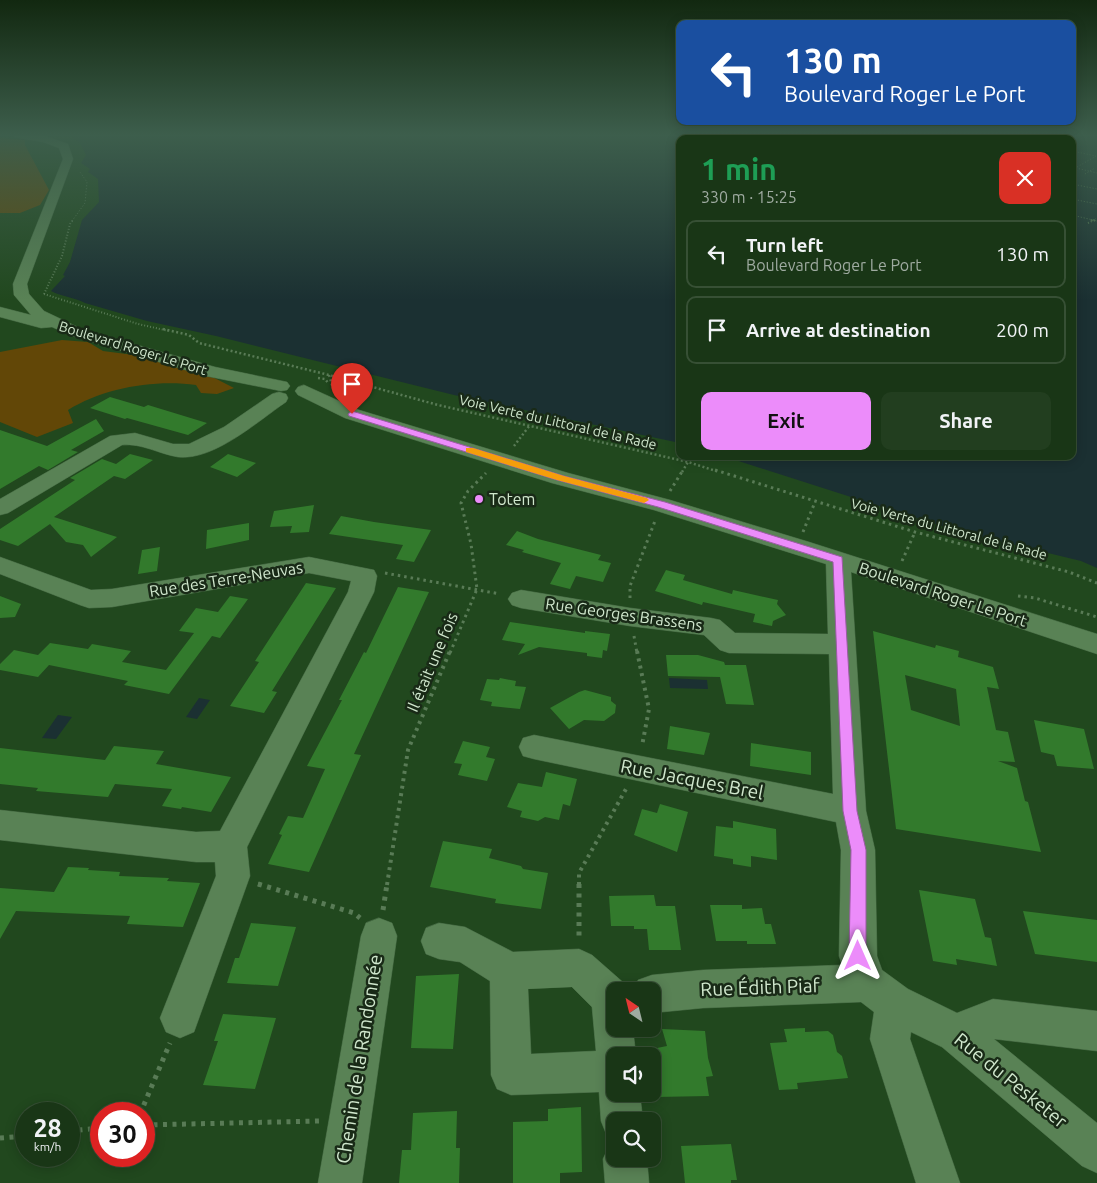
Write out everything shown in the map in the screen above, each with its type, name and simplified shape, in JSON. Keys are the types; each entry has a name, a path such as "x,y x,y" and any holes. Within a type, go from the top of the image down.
{"street":[{"path":"1,287 20,284 56,190"},
{"name":"Boulevard Roger Le Port","path":"20,284 22,295 38,314 78,333 280,392 293,398 304,392 352,414 500,460 662,504 801,547 1097,644"},
{"path":"0,312 41,323 53,322"},
{"path":"0,508 117,440 134,438 181,451 196,450 214,441 280,392"},
{"path":"838,560 850,811 858,850 858,956 880,993 890,1039 938,1183"},
{"name":"Rue des Terre-Neuvas","path":"0,565 89,599 112,598 309,565 365,576"},
{"path":"180,1018 231,861 361,592 365,576"},
{"name":"Rue Georges Brassens","path":"521,599 630,617 711,627 729,643 842,644"},
{"name":"Rue Jacques Brel","path":"534,746 850,811"},
{"path":"0,825 196,847 231,861"},
{"name":"Chemin de la Randonnée","path":"340,1183 351,1121 367,924"},
{"path":"439,941 465,945 509,971 579,968 606,991"},
{"path":"509,971 511,1075 606,1071"},
{"name":"Rue Édith Piaf","path":"661,993 703,989 880,993"},
{"name":"Rue du Pesketer","path":"880,993 956,1033 1097,1151"},
{"path":"956,1033 993,1019 1097,1031"},
{"path":"626,1167 627,1183"}],"path":[{"name":"Voie Verte du Littoral de la Rade","path":"86,190 85,203 70,224 62,256 44,294 138,324 190,335 199,343 438,405 676,459"},
{"path":"1076,198 1080,196"},
{"path":"1076,199 1097,205"},
{"path":"1081,206 1092,199"},
{"path":"1092,209 1097,205"},
{"path":"1076,214 1080,212"},
{"path":"1078,221 1089,214"},
{"path":"1076,216 1093,220"},
{"path":"1088,223 1097,219"},
{"path":"477,589 471,544 461,503 468,491 509,452 530,425"},
{"name":"Voie Verte du Littoral de la Rade","path":"679,460 915,532 1069,572 1097,583"},
{"path":"579,968 579,872 638,768 649,709 630,617 630,586 662,504 688,462"},
{"path":"801,547 802,535 815,502"},
{"path":"897,579 915,532"},
{"path":"365,576 381,572 521,599"},
{"name":"Il était une fois","path":"367,924 408,750 477,589"},
{"path":"231,861 367,924"},
{"path":"145,1102 180,1018"},
{"path":"155,1125 351,1121"},
{"path":"0,1138 15,1137"}],"shaded area":[{"path":"0,190 49,190 40,205 20,213 0,213"},
{"path":"62,340 88,342 103,351 142,356 195,368 234,388 217,394 201,393 196,385 164,383 147,384 113,391 82,402 68,410 73,423 37,437 0,422 0,352"}],"water":[{"path":"98,190 676,190 676,442 454,395 216,336 147,321 59,295 51,291 65,276 63,275 70,262 82,220 99,202"},
{"path":"1076,190 1097,190 1097,568 1081,561 957,531 735,460 1076,460"},
{"path":"669,678 707,680 708,689 670,688"},
{"path":"199,698 210,700 197,719 186,717"},
{"path":"58,715 72,717 56,739 42,738"}],"building":[{"path":"110,397 144,407 148,405 207,423 188,435 90,408"},
{"path":"96,419 104,431 71,450 78,452 48,470 39,466 0,489 0,430 47,446"},
{"path":"130,454 153,460 125,479 114,476 54,517 117,537 91,557 83,545 66,542 50,524 18,546 0,540 0,529 75,480 70,478 102,459 116,464"},
{"path":"228,454 256,463 237,477 210,467"},
{"path":"314,505 309,532 290,533 292,526 270,527 274,511"},
{"path":"341,516 431,530 414,562 396,559 403,545 329,534"},
{"path":"249,523 249,540 206,549 207,530"},
{"path":"517,531 538,539 601,555 598,560 611,563 603,582 576,576 570,589 550,584 561,563 522,552 524,550 506,545"},
{"path":"160,547 157,571 138,574 142,550"},
{"path":"666,570 685,575 683,580 732,594 733,590 778,600 777,604 786,615 773,621 772,626 753,622 755,614 703,602 702,605 655,591"},
{"path":"306,583 336,588 272,691 277,692 264,713 230,706 259,662 255,661"},
{"path":"398,587 429,592 354,754 361,755 309,872 268,864 282,835 279,834 288,816 303,818 325,769 307,766"},
{"path":"0,596 21,604 15,617 0,618"},
{"path":"230,596 248,599 220,638 212,636 169,694 124,685 128,681 49,665 38,677 0,670 0,664 14,650 38,655 50,643 88,649 92,644 131,651 122,662 166,670 194,633 179,631 196,608 218,612"},
{"path":"510,622 585,633 585,631 610,634 607,651 603,650 602,658 587,656 587,653 539,647 518,655 525,644 502,640"},
{"path":"873,631 935,648 936,645 959,651 958,657 993,667 999,689 987,687 996,730 1008,732 1015,762 998,761 1017,768 1041,852 896,829","holes":["905,675 956,689 960,726 911,710"]},
{"path":"666,655 698,655 724,662 725,665 746,665 754,705 726,704 720,677 668,676"},
{"path":"500,678 516,681 515,686 526,687 520,709 491,706 492,702 480,700 487,679 499,680"},
{"path":"585,690 611,697 611,701 616,705 615,713 604,721 584,720 569,729 550,708"},
{"path":"1034,720 1084,729 1094,769 1057,766 1054,755 1041,752"},
{"path":"670,726 710,733 704,755 667,749"},
{"path":"463,741 490,747 486,757 495,759 487,781 458,775 462,764 454,763"},
{"path":"751,743 811,752 811,775 750,766"},
{"path":"114,746 164,751 156,764 231,777 211,812 162,806 172,789 115,784 108,797 36,791 38,788 0,784 0,748 105,760"},
{"path":"546,772 577,779 570,806 563,804 559,820 545,817 538,821 520,817 522,811 507,807 518,783 542,787"},
{"path":"660,804 688,812 677,852 634,835 642,809 657,813"},
{"path":"733,821 776,829 777,860 751,856 751,867 733,864 733,859 714,856 716,826 733,828"},
{"path":"443,841 492,849 489,858 521,866 523,869 548,873 541,909 495,903 496,899 430,887"},
{"path":"68,867 120,872 119,876 169,878 167,881 200,883 183,927 127,924 130,916 16,911 0,939 0,888 54,892"},
{"path":"919,890 975,899 985,937 991,938 997,966 956,959 957,965 933,961"},
{"path":"654,895 656,906 675,906 681,950 649,950 647,929 634,929 634,926 611,926 609,896"},
{"path":"710,905 742,905 742,909 762,908 765,924 771,924 776,944 747,944 747,941 716,941"},
{"path":"1023,911 1097,920 1097,962 1035,954"},
{"path":"251,923 296,927 278,986 227,983 235,958 239,958"},
{"path":"459,974 453,1049 411,1048 416,976"},
{"path":"223,1014 276,1018 255,1089 203,1085 218,1041 214,1041"},
{"path":"805,1028 805,1032 828,1031 833,1035 837,1052 842,1056 848,1078 797,1083 798,1089 779,1090 770,1043 787,1042 784,1029"},
{"path":"662,1029 705,1031 708,1058 713,1076 706,1077 709,1096 661,1097 661,1047 667,1046"},
{"path":"581,1107 582,1172 560,1173 560,1183 513,1183 513,1122 548,1121 548,1109"},
{"path":"457,1111 456,1148 460,1148 459,1183 399,1183 402,1150 411,1150 413,1113"},
{"path":"731,1144 737,1180 731,1180 731,1183 685,1183 681,1146"}],"slow traffic":[{"path":"470,450 560,478 644,500"}],"place":[{"name":"Totem","path":"479,499"}],"route":[{"path":"352,414 560,478 662,504 838,560 837,572 850,811 858,850 858,956"}]}
